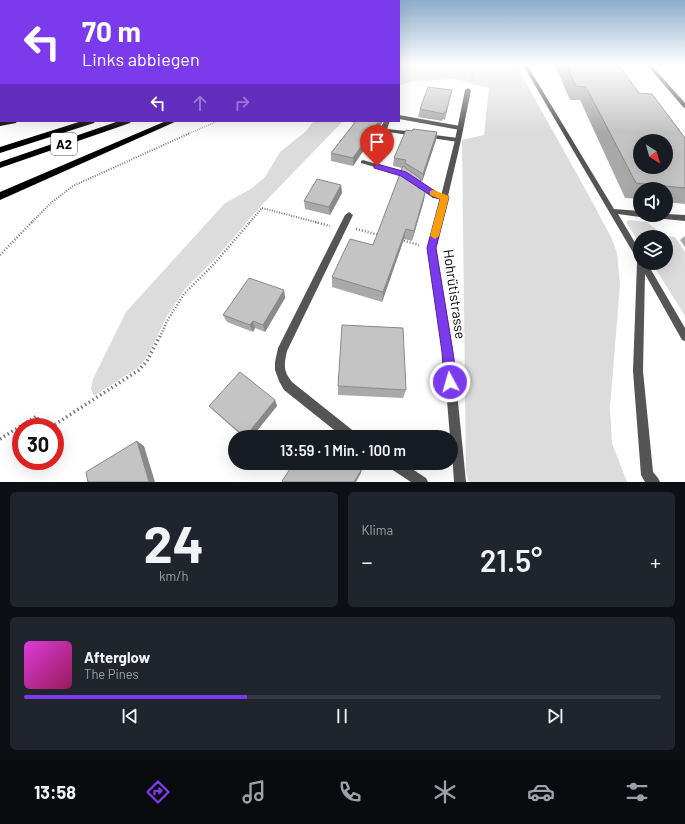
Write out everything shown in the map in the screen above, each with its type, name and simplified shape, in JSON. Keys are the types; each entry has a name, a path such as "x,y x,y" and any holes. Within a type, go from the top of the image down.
{"highway":[{"name":"A2","path":"0,150 88,122"},
{"name":"A2","path":"0,165 124,122"},
{"path":"0,196 171,122"}],"street":[{"path":"539,87 633,246"},
{"path":"669,87 685,106"},
{"name":"Hohrütistrasse","path":"460,482 448,352 432,248 458,140 468,90"},
{"path":"400,117 460,128"},
{"path":"387,122 383,130 458,140"},
{"path":"363,162 404,174 436,196 445,197"},
{"path":"613,211 633,213"},
{"path":"343,430 288,386 281,376 278,365 282,352 349,215"},
{"path":"673,217 685,218"},
{"path":"642,270 638,371 647,475 654,482"},
{"path":"646,270 685,337"},
{"path":"403,470 422,482"}],"path":[{"path":"0,255 51,203 73,186 216,122"},
{"path":"64,419 139,370 147,361 170,315 190,287 214,264 262,208 343,228 380,235"},
{"path":"395,239 432,248"},
{"path":"0,439 12,432"}],"shaded area":[{"path":"487,87 529,87 588,194 612,239 617,253 620,285 610,407 612,443 627,482 469,482 466,473 462,140 484,135 489,88"},
{"path":"313,122 342,122 260,207 215,259 185,289 167,316 150,352 139,367 94,396 91,389 93,379 126,312 225,203 251,189 265,177 280,152 305,132"},
{"path":"629,220 633,220 633,222 647,222 657,230 633,230 633,233 626,222"},
{"path":"673,237 675,237 685,252 685,316 656,270 673,270"}],"building":[{"path":"428,87 452,90 446,112 444,112 444,114 420,109"},
{"path":"586,87 635,87 639,93 652,94 685,138 685,188 673,187 673,182 635,182"},
{"path":"355,122 378,122 353,158 331,153"},
{"path":"413,129 437,132 423,174 405,163 406,160 394,158 406,130 412,131"},
{"path":"403,166 421,179 418,188 426,189 414,231 406,229 383,292 332,277 350,239 373,245"},
{"path":"317,179 341,185 329,207 304,201"},
{"path":"249,278 284,290 263,325 253,321 250,325 223,315"},
{"path":"342,325 403,328 406,390 338,386"},
{"path":"240,372 275,400 251,430 237,430 209,406"},
{"path":"137,441 149,482 88,482 86,472"},
{"path":"289,470 361,470 354,482 282,481"}],"slow traffic":[{"path":"433,193 436,196 445,197 435,236"}],"route":[{"path":"377,166 404,174 436,196 445,197 432,248 448,352 450,382"}]}
